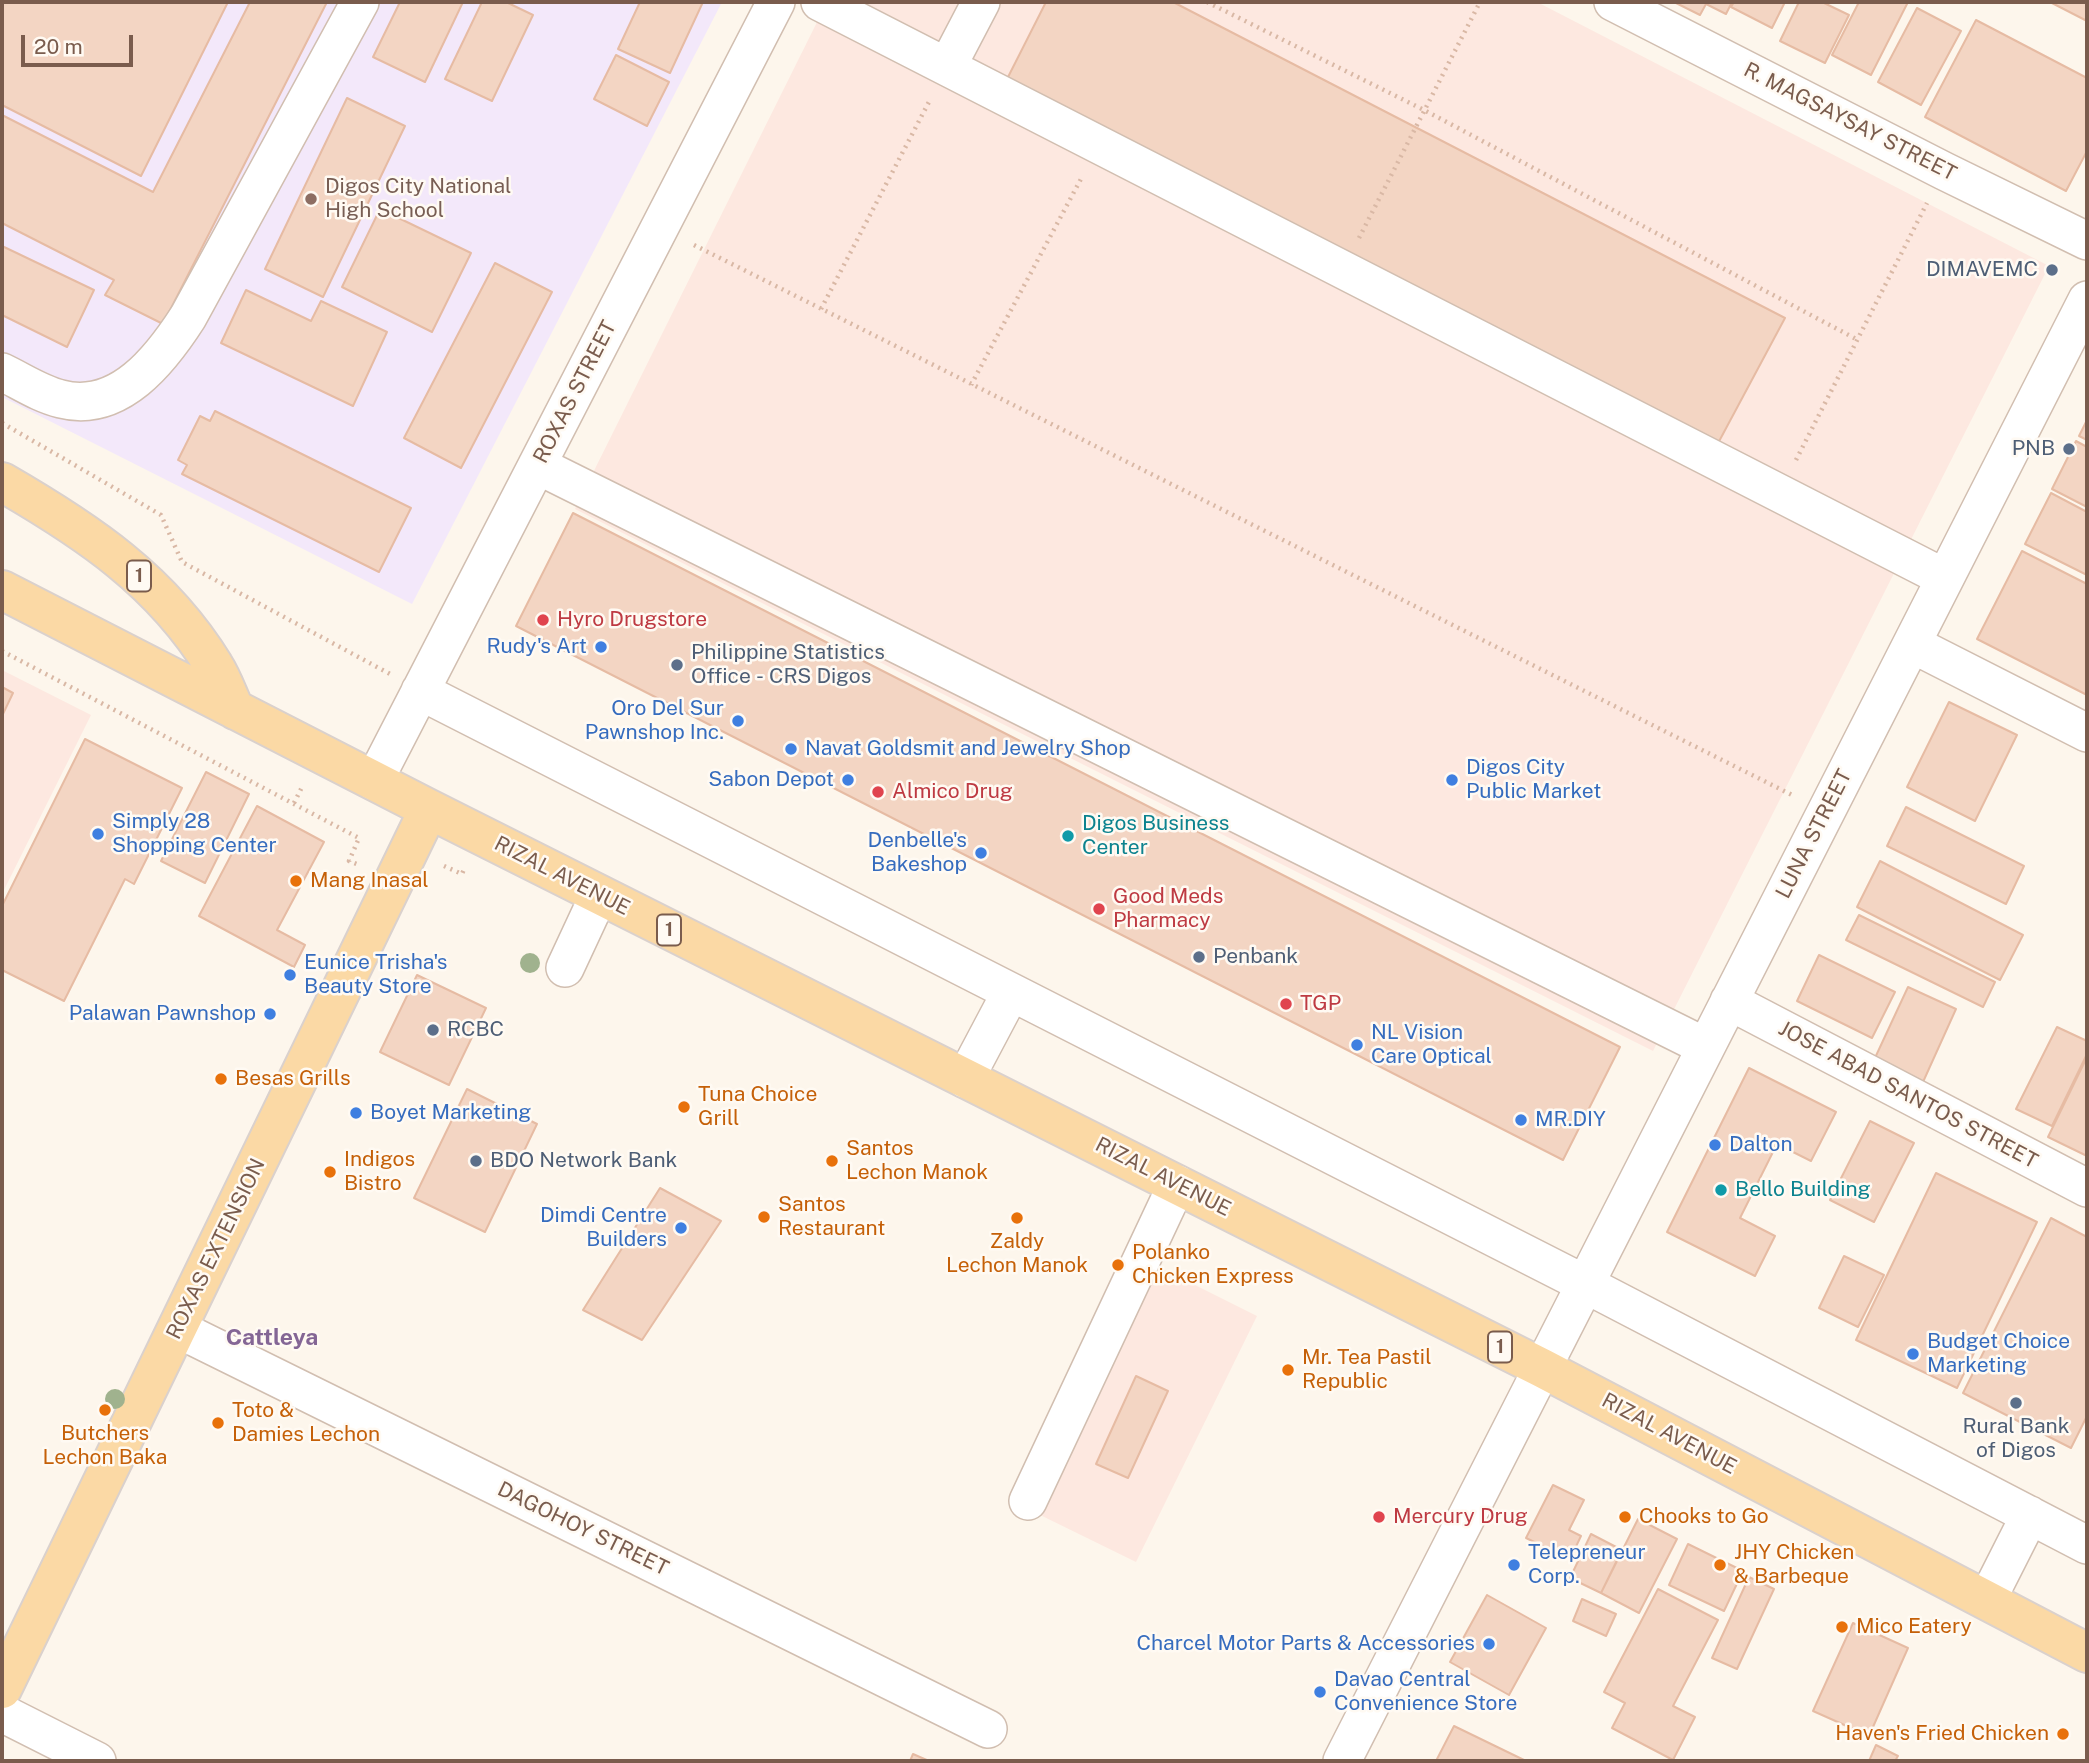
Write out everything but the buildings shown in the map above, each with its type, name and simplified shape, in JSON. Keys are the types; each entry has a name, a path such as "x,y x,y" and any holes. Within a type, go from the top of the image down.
{"main road":[{"name":"1","path":"2,482 99,542 145,582 183,622 216,668 235,710"},
{"name":"RIZAL AVENUE","path":"2,590 599,895 1542,1368 2087,1653"},
{"name":"ROXAS EXTENSION","path":"6,1671 178,1329 429,809"}],"street":[{"path":"2,372 46,394 62,400 76,401 97,400 120,390 146,373 188,317 360,2"},
{"name":"ROXAS STREET","path":"374,781 776,2"},
{"path":"820,2 1778,495 1945,578"},
{"path":"947,67 981,2"},
{"name":"R. MAGSAYSAY STREET","path":"1614,2 2087,241"},
{"name":"LUNA STREET","path":"1342,1761 2087,300"},
{"path":"537,465 1706,1047"},
{"path":"1912,644 2087,733"},
{"path":"420,691 1585,1284 2087,1545"},
{"path":"565,968 599,895"},
{"path":"965,1079 1011,992"},
{"name":"JOSE ABAD SANTOS STREET","path":"1729,1001 2087,1188"},
{"path":"1028,1501 1177,1184"},
{"name":"DAGOHOY STREET","path":"178,1329 988,1729"},
{"path":"1987,1600 2031,1515"},
{"path":"2,1713 97,1761"}],"path":[{"path":"1207,2 1424,110 1857,340"},
{"path":"1343,270 1480,2"},
{"path":"821,310 947,67"},
{"path":"971,385 1099,145"},
{"path":"1778,495 1944,171"},
{"path":"659,228 1826,812"},
{"path":"2,424 161,515 182,562 420,691"},
{"path":"2,651 359,838 349,861 394,881"}],"shaded area":[{"name":"Digos City National High School","path":"2,2 722,2 412,604 2,397"},
{"name":"Digos City Public Market","path":"827,2 1537,2 2049,266 1653,1051 575,509"},
{"path":"2,670 91,715 2,894"},
{"path":"1153,1264 1257,1316 1136,1562 1032,1511"}],"place":[{"name":"Digos City National High School","path":"311,199"},
{"name":"DIMAVEMC","path":"2052,270"},
{"name":"PNB","path":"2069,449"},
{"name":"Hyro Drugstore","path":"543,620"},
{"name":"Rudy's Art","path":"601,647"},
{"name":"Philippine Statistics Office - CRS Digos","path":"677,665"},
{"name":"Oro Del Sur Pawnshop Inc.","path":"738,721"},
{"name":"Navat Goldsmit and Jewelry Shop","path":"791,749"},
{"name":"Sabon Depot","path":"848,780"},
{"name":"Digos City Public Market","path":"1452,780"},
{"name":"Almico Drug","path":"878,792"},
{"name":"Simply 28 Shopping Center","path":"98,834"},
{"name":"Digos Business Center","path":"1068,836"},
{"name":"Denbelle's Bakeshop","path":"981,853"},
{"name":"Mang Inasal","path":"296,881"},
{"name":"Good Meds Pharmacy","path":"1099,909"},
{"name":"Penbank","path":"1199,957"},
{"name":"Eunice Trisha's Beauty Store","path":"290,975"},
{"name":"TGP","path":"1286,1004"},
{"name":"Palawan Pawnshop","path":"270,1014"},
{"name":"RCBC","path":"433,1030"},
{"name":"NL Vision Care Optical","path":"1357,1045"},
{"name":"Besas Grills","path":"221,1079"},
{"name":"Tuna Choice Grill","path":"684,1107"},
{"name":"Boyet Marketing","path":"356,1113"},
{"name":"MR.DIY","path":"1521,1120"},
{"name":"Dalton","path":"1715,1145"},
{"name":"BDO Network Bank","path":"476,1161"},
{"name":"Santos Lechon Manok","path":"832,1161"},
{"name":"Indigos Bistro","path":"330,1172"},
{"name":"Bello Building","path":"1721,1190"},
{"name":"Santos Restaurant","path":"764,1217"},
{"name":"Zaldy Lechon Manok","path":"1017,1218"},
{"name":"Dimdi Centre Builders","path":"681,1228"},
{"name":"Polanko Chicken Express","path":"1118,1265"},
{"name":"Budget Choice Marketing","path":"1913,1354"},
{"name":"Mr. Tea Pastil Republic","path":"1288,1370"},
{"name":"Rural Bank of Digos","path":"2016,1403"},
{"name":"Butchers Lechon Baka","path":"105,1410"},
{"name":"Toto & Damies Lechon","path":"218,1423"},
{"name":"Mercury Drug","path":"1379,1517"},
{"name":"Chooks to Go","path":"1625,1517"},
{"name":"Telepreneur Corp.","path":"1514,1565"},
{"name":"JHY Chicken & Barbeque","path":"1720,1565"},
{"name":"Mico Eatery","path":"1842,1627"},
{"name":"Charcel Motor Parts & Accessories","path":"1489,1644"},
{"name":"Davao Central Convenience Store","path":"1320,1692"},
{"name":"Haven's Fried Chicken","path":"2063,1734"}],"district":[{"name":"Cattleya","path":"272,1338"}]}
